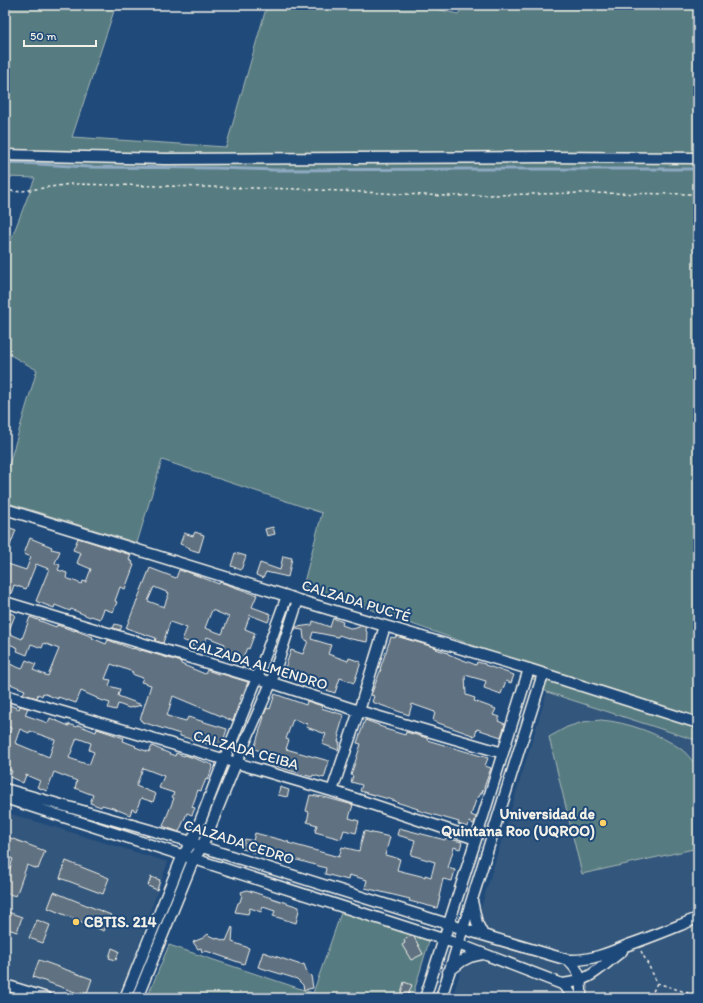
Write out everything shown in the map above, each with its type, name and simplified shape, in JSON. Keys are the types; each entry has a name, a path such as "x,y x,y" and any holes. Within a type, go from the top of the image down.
{"street":[{"path":"5,155 165,159 532,157 698,158"},
{"name":"CALZADA PUCTÉ","path":"5,509 298,600 529,669 698,723"},
{"path":"125,998 183,855 192,842 257,678 286,596"},
{"path":"137,998 194,858 202,847 236,763 271,683 298,600"},
{"name":"CALZADA ALMENDRO","path":"5,602 257,678 359,711 503,753"},
{"path":"332,791 359,711 385,626"},
{"path":"425,998 529,669"},
{"path":"440,998 544,674"},
{"name":"CALZADA CEIBA","path":"5,695 332,791 476,839"},
{"name":"CALZADA CEDRO","path":"5,789 192,842 202,847 568,960 579,961 588,959 636,943"},
{"name":"CALZADA CEDRO","path":"5,798 458,944 562,984"},
{"path":"472,899 477,923 483,935"},
{"path":"573,998 562,984 581,980 593,974 636,943 698,918"},
{"path":"448,972 462,961 470,957 484,954"},
{"path":"568,960 577,969 581,980 581,998"},
{"path":"5,985 47,998"}],"path":[{"path":"5,189 15,192 71,184 298,189 446,196 581,193 698,194"},
{"path":"636,943 657,983 650,998"},
{"path":"657,983 698,996"}],"shaded area":[{"name":"Universidad de Quintana Roo (UQROO)","path":"547,692 698,741 698,998 452,998"},
{"name":"CBTIS. 214","path":"5,812 168,862 120,998 60,998 5,981"}],"green space":[{"path":"5,5 116,5 72,137 226,147 267,5 419,5 458,14 464,5 698,5 698,741 547,692 512,659 303,586 322,513 162,460 137,543 5,502 5,478 37,370 5,352 5,255 35,178 5,177"},
{"path":"601,720 622,723 663,738 684,751 698,768 698,848 582,874 549,737 567,727 583,722"},
{"path":"342,910 430,938 412,998 147,998 169,945 313,993"}],"building":[{"path":"5,526 16,530 6,556 5,556"},
{"path":"273,527 275,534 267,536 265,529"},
{"path":"195,532 204,535 199,552 180,544 184,533 193,536"},
{"path":"30,538 52,547 51,549 60,551 55,563 60,565 58,570 67,573 66,578 82,584 83,581 86,582 91,569 77,563 81,553 73,550 78,538 131,555 129,560 133,562 132,564 134,565 125,589 120,587 113,612 104,609 100,619 90,617 71,609 70,611 55,605 54,608 36,601 49,569 36,564 26,589 14,585 11,594 5,592 5,563 26,570 31,557 24,554"},
{"path":"235,553 246,556 241,570 231,566"},
{"path":"283,556 292,558 288,577 266,572 263,578 256,575 260,563 280,570"},
{"path":"150,568 176,578 179,570 185,571 219,584 220,582 257,595 252,607 271,614 268,622 250,615 245,629 255,633 249,649 247,648 242,659 238,657 237,660 221,654 225,644 207,637 201,651 192,648 193,644 182,640 187,628 170,622 163,643 155,641 156,638 126,628","holes":["154,587 169,593 164,607 148,601","212,610 229,617 222,634 205,628"]},
{"path":"5,611 15,615 8,633 22,639 30,617 56,627 57,625 75,631 76,630 106,644 108,640 133,649 175,660 205,674 207,670 248,682 243,695 242,694 233,721 173,696 167,716 186,721 188,717 227,729 221,748 180,736 180,734 142,722 140,720 151,685 141,682 143,678 132,674 133,672 111,664 105,679 111,680 109,686 120,689 118,696 142,705 129,708 118,704 116,710 108,708 110,703 97,699 81,691 76,703 58,697 58,699 43,693 42,696 38,694 37,698 23,694 25,690 5,682 5,662 22,669 26,660 36,664 33,670 48,676 59,649 44,643 42,648 31,644 27,655 17,651 18,648 5,642"},
{"path":"333,618 343,622 342,625 353,629 362,626 365,627 368,636 367,642 339,635 338,637 313,632 311,639 331,645 328,654 348,661 349,658 361,662 354,683 340,678 335,693 302,682 305,675 285,668 291,650 303,654 308,641 304,639 303,630 295,629 296,627 312,625 313,621 330,627"},
{"path":"115,624 122,626 120,630 113,628"},
{"path":"396,636 437,648 436,649 476,665 477,662 485,664 514,675 511,683 506,681 501,694 484,688 486,681 465,675 466,695 475,698 474,701 496,709 493,715 500,717 498,721 505,724 501,737 477,729 475,736 433,721 435,712 412,704 409,715 372,702 374,696 371,695 391,637 395,638"},
{"path":"275,694 306,705 307,701 322,706 321,708 344,715 338,735 340,735 338,742 340,742 338,750 322,744 326,734 306,727 307,724 293,719 286,739 289,740 286,749 329,761 324,778 313,775 312,777 272,765 276,755 254,749 263,717 267,708 270,709"},
{"path":"5,703 19,709 20,706 28,708 25,715 48,723 50,718 69,726 69,724 77,727 78,725 96,732 97,729 124,738 123,741 149,752 152,746 175,756 176,753 185,755 213,765 208,780 206,779 201,791 198,790 192,807 195,808 192,815 187,813 179,832 163,826 174,798 172,797 174,793 159,788 164,776 143,768 136,786 156,794 153,802 141,798 136,811 132,809 130,815 113,808 102,805 101,807 90,803 93,795 75,788 77,781 54,772 47,791 37,787 40,781 26,775 23,783 10,777 12,771 5,768 5,743 11,728 5,725","holes":["20,729 55,740 49,757 15,743","77,738 91,743 89,750 94,752 89,765 69,758"]},
{"path":"365,720 385,729 405,735 406,732 427,738 427,740 488,758 485,766 491,768 482,793 479,797 477,797 471,815 476,817 474,824 469,822 468,827 458,824 459,822 417,810 418,809 396,801 360,791 362,785 351,782 353,776 351,775 361,744 357,743"},
{"path":"280,787 289,790 287,797 278,795"},
{"path":"310,795 324,797 353,805 349,818 359,821 356,833 344,830 341,839 315,832 317,825 307,822 309,812 306,811"},
{"path":"399,828 445,840 446,838 462,842 460,849 454,847 448,868 455,870 452,881 443,879 437,908 409,901 410,899 365,888 367,880 349,875 348,880 325,874 326,868 290,858 289,862 242,849 245,839 253,841 255,833 339,857 342,847 359,851 364,831 390,837 385,855 400,859 397,870 425,877 425,875 431,877 435,862 411,855 415,840 397,835"},
{"path":"5,836 45,851 38,869 27,865 16,896 5,893 5,883 13,859 5,856"},
{"path":"66,861 109,878 103,894 60,878"},
{"path":"151,877 160,880 157,890 148,886"},
{"path":"247,890 299,907 296,923 273,916 275,911 263,907 261,912 250,908 248,914 235,912 238,903 240,902 242,895 241,892"},
{"path":"54,892 111,915 104,931 48,908"},
{"path":"5,911 22,917 17,932 5,928"},
{"path":"37,920 50,925 43,943 29,938"},
{"path":"232,927 232,942 249,948 244,964 206,951 202,952 201,948 198,949 193,942 208,934 226,941"},
{"path":"411,936 414,937 423,954 411,960 402,945 405,943 404,940"},
{"path":"112,948 119,951 116,960 109,958"},
{"path":"263,952 301,965 304,964 307,972 311,976 313,988 304,990 303,985 297,979 258,967"},
{"path":"39,960 92,979 86,996 33,977"},
{"path":"404,982 412,985 408,995 401,993"}],"waterway":[{"path":"5,162 88,167 275,170 698,169"}],"place":[{"name":"Universidad de Quintana Roo (UQROO)","path":"603,823"},
{"name":"CBTIS. 214","path":"76,922"}]}
